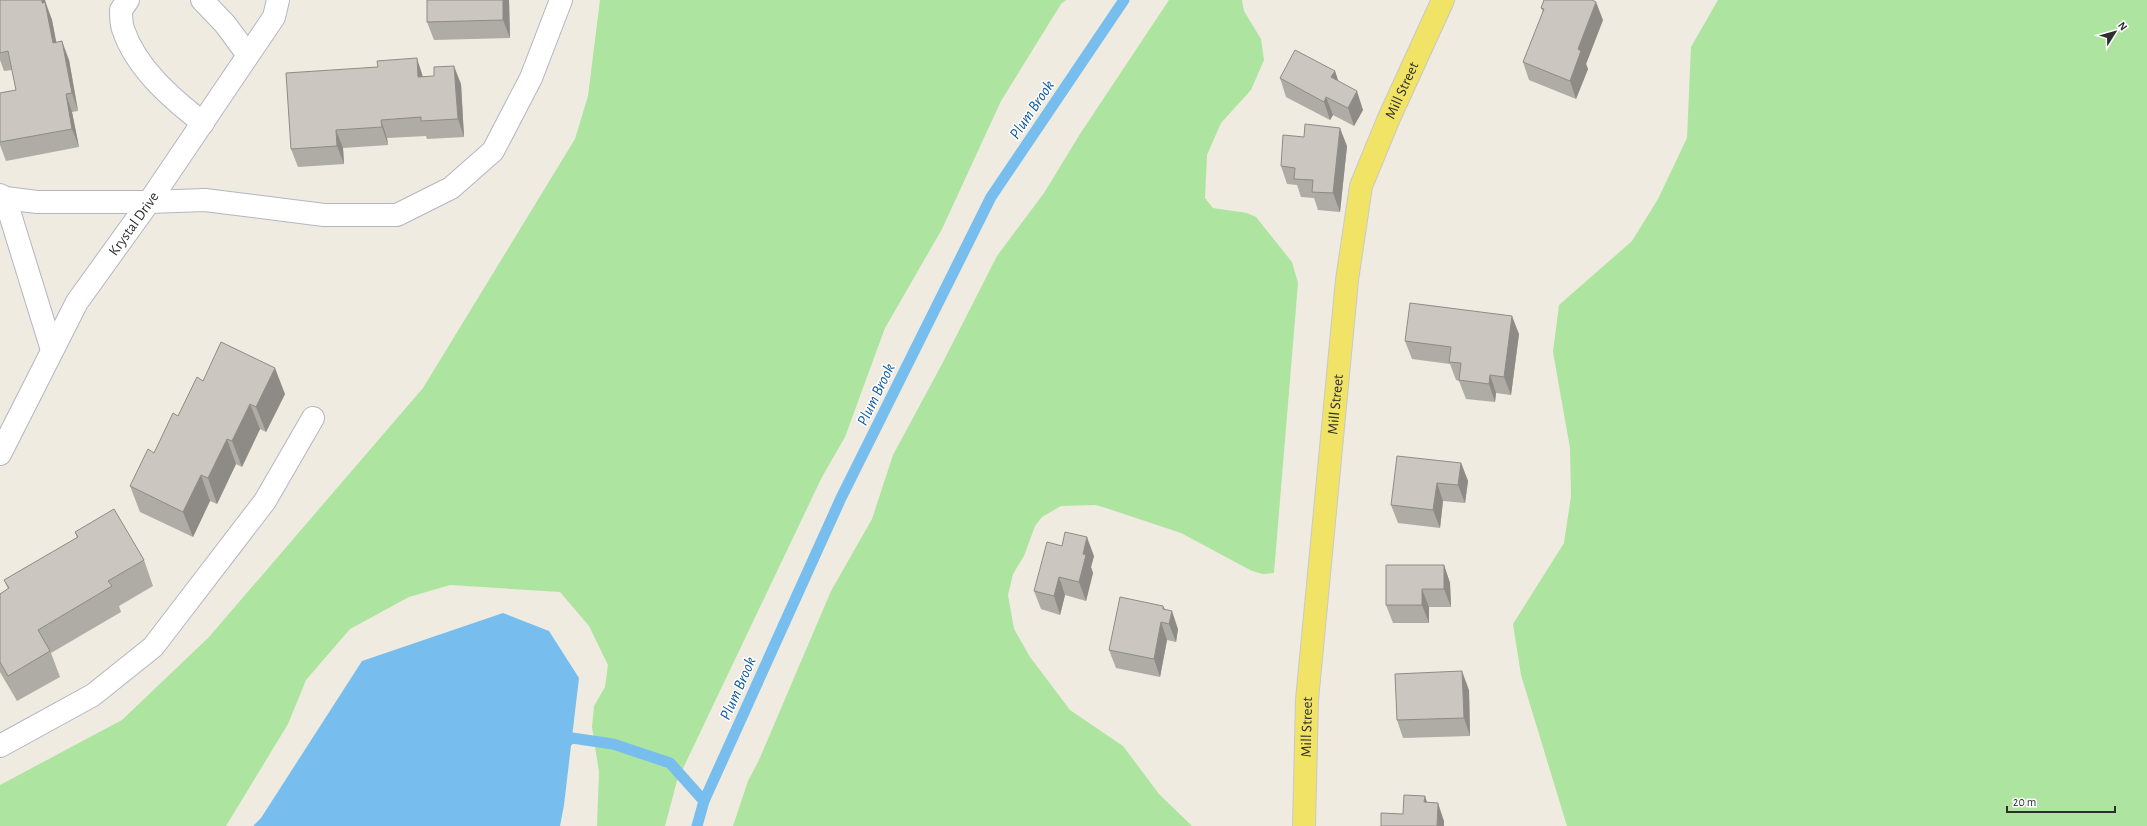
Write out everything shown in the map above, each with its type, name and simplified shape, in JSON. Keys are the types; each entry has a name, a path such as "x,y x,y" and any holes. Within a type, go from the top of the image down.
{"main road":[{"name":"Mill Street","path":"1304,826 1306,700 1347,280 1362,186 1389,118 1443,0"}],"street":[{"path":"128,0 121,10 122,28 132,50 152,77 171,97 203,123"},
{"path":"202,0 225,24 248,55"},
{"name":"Krystal Drive","path":"0,454 77,302 149,202 274,17 278,0"},
{"path":"52,350 2,196 37,202 149,202 206,200 324,215 397,215 451,188 493,151 531,78 562,0"},
{"path":"0,746 93,695 153,647 265,501 312,418"}],"green space":[{"path":"600,0 1066,0 1061,4 1001,101 942,229 885,328 845,437 822,477 677,781 665,826 597,826 599,772 592,727 594,706 605,687 608,665 589,626 560,592 450,585 409,597 350,629 306,680 288,724 226,826 0,826 0,785 122,720 209,637 423,388 575,139 588,96"},
{"path":"1169,0 1242,0 1244,11 1261,39 1264,60 1251,90 1221,123 1207,155 1205,198 1213,208 1247,213 1256,217 1292,262 1298,283 1274,573 1263,574 1252,571 1181,533 1106,508 1096,505 1061,506 1042,517 1035,526 1024,556 1013,574 1008,595 1014,629 1030,657 1070,710 1123,746 1159,794 1192,826 733,826 748,781 759,760 831,591 872,519 893,455 942,364 997,256 1044,193 1080,134"},
{"path":"1718,0 2147,0 2147,826 1567,826 1521,675 1513,624 1564,543 1571,496 1570,448 1553,352 1559,305 1632,241 1658,199 1687,138 1691,47"}],"water":[{"path":"503,613 549,631 579,678 564,805 560,826 253,826 261,818 362,661"}],"building":[{"path":"0,0 42,0 42,3 45,2 53,43 62,41 72,93 66,94 72,129 0,142 0,93 16,90 8,51 0,53"},
{"path":"427,0 503,0 503,20 427,22"},
{"path":"1544,0 1592,0 1596,2 1578,49 1581,51 1570,81 1523,62 1544,9 1541,8"},
{"path":"1295,50 1335,71 1331,77 1357,91 1348,108 1326,97 1324,102 1280,78"},
{"path":"417,58 418,77 434,76 434,67 454,66 458,119 421,121 421,117 381,120 382,127 336,130 337,146 291,149 286,73 378,67 377,61"},
{"path":"1305,124 1340,128 1333,193 1312,192 1313,180 1294,179 1295,168 1281,166 1283,135 1304,137"},
{"path":"1410,303 1512,316 1504,377 1490,375 1489,384 1459,380 1461,363 1449,362 1451,347 1405,341"},
{"path":"221,342 275,368 256,407 250,404 232,441 227,439 208,478 201,475 183,512 130,486 148,449 154,453 173,413 178,416 197,377 203,381"},
{"path":"1397,456 1461,463 1458,485 1437,483 1433,510 1391,505"},
{"path":"114,509 144,560 108,581 112,586 38,630 50,651 8,676 0,662 0,594 9,588 4,580 78,537 75,532"},
{"path":"1065,532 1087,537 1083,554 1086,555 1079,582 1059,577 1054,596 1034,591 1047,542 1062,546"},
{"path":"1386,565 1444,565 1444,589 1422,589 1422,605 1386,605"},
{"path":"1120,597 1163,606 1163,609 1172,611 1169,624 1161,622 1154,659 1109,650"},
{"path":"1462,671 1464,718 1397,720 1395,674"},
{"path":"1404,795 1425,796 1424,802 1438,803 1437,826 1381,826 1381,813 1403,814"}],"waterway":[{"name":"Plum Brook","path":"697,826 704,801 841,498 991,197 1124,0"},
{"path":"561,745 572,738 613,744 670,763 704,801"}]}
